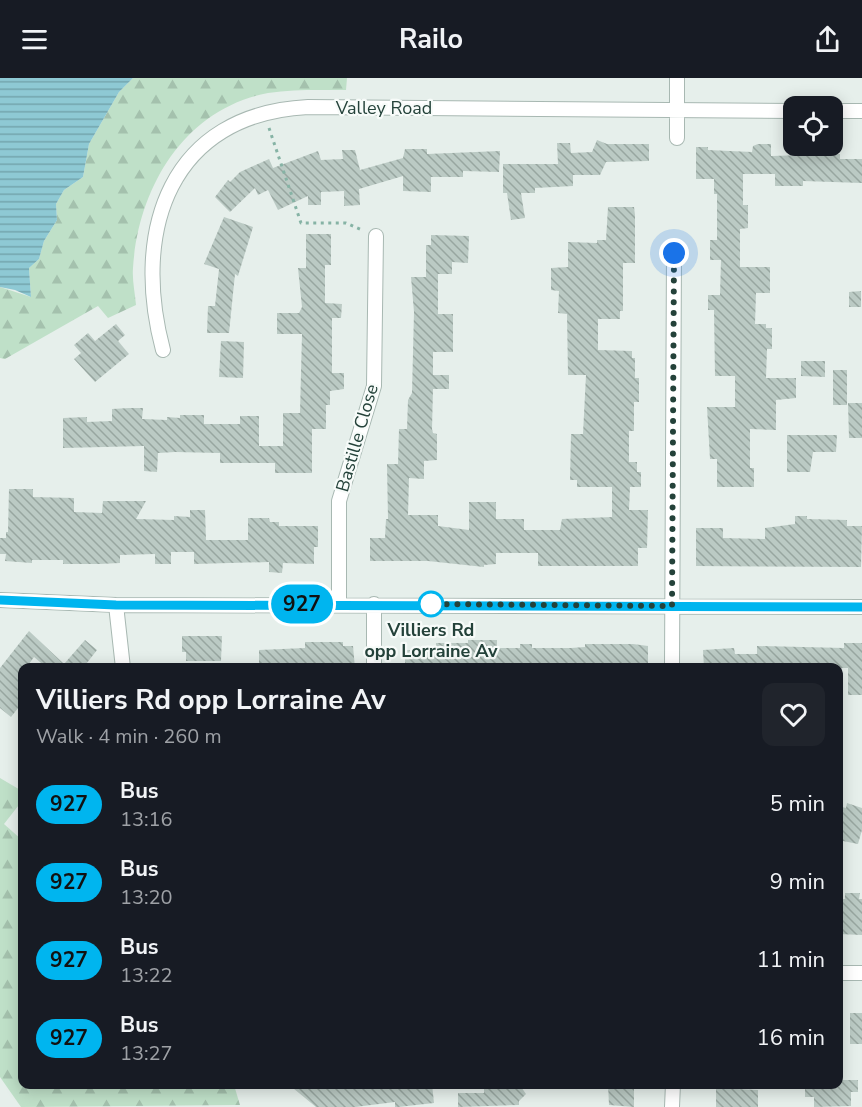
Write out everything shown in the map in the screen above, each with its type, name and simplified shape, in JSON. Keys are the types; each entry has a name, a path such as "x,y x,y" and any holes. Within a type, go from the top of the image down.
{"street":[{"path":"677,78 677,138"},
{"name":"Valley Road","path":"163,350 154,306 155,243 160,212 172,184 186,162 206,143 246,118 264,112 308,107 783,111"},
{"path":"843,111 862,111"},
{"name":"Bastille Close","path":"339,603 339,501 374,386 376,236"},
{"path":"672,663 674,253"},
{"path":"0,600 116,605 339,603 862,607"},
{"path":"374,604 374,663"},
{"path":"116,605 122,663"},
{"path":"843,972 862,973"},
{"path":"672,1089 672,1107"}],"path":[{"path":"264,112 301,223 346,223 376,236"},
{"path":"259,129 278,124"}],"green space":[{"path":"133,78 347,78 346,90 297,90 268,93 238,102 212,116 190,134 171,156 144,209 133,268 136,305 108,318 98,306 5,359 0,358 0,287 31,297 29,268 39,259 44,241 57,220 56,204 64,190 83,177 89,144 119,92"},
{"path":"0,778 18,789 18,806 4,824 18,836 18,1089 235,1089 240,1105 21,1107 0,1077"}],"water":[{"path":"0,78 133,78 119,92 89,144 83,177 64,190 56,204 57,220 44,241 39,259 29,268 31,297 0,287"}],"building":[{"path":"597,140 607,144 649,144 649,161 606,162 600,175 573,175 573,186 535,188 535,193 521,193 525,218 511,220 507,193 503,193 503,164 558,164 557,143 570,143 571,153 592,152"},
{"path":"771,144 771,156 840,156 840,159 862,159 862,183 803,181 803,186 775,186 775,174 743,174 743,205 748,205 748,228 740,229 740,267 770,267 770,293 756,293 755,324 766,324 766,328 772,328 772,349 767,349 766,378 796,378 796,398 776,400 776,430 750,429 750,468 754,468 754,487 717,487 717,459 710,459 707,407 735,407 735,376 715,376 714,310 708,310 708,295 720,295 721,260 710,260 710,240 717,240 717,194 714,194 714,179 696,179 696,147 708,147 708,150 752,152 753,146"},
{"path":"405,149 427,149 427,154 500,151 499,172 463,171 463,177 431,177 431,192 403,191 403,176 359,189 360,205 344,206 344,191 321,192 321,205 308,205 308,196 278,210 268,190 258,195 255,188 230,212 215,197 228,180 230,182 240,172 269,159 273,168 318,151 321,160 343,159 342,150 355,150 360,170 403,158"},
{"path":"608,207 634,207 635,215 635,263 623,263 623,311 620,311 620,319 598,319 598,350 632,351 632,358 635,358 635,378 639,378 639,402 634,402 634,431 629,431 629,462 637,462 637,472 641,472 641,487 630,487 629,510 648,510 647,548 638,548 638,566 538,566 538,553 496,553 496,564 484,565 484,567 428,561 370,561 370,538 385,538 386,519 388,519 387,464 398,464 399,429 407,429 408,400 412,393 414,312 411,277 426,277 426,245 431,245 431,235 469,236 468,263 452,262 452,274 438,274 438,314 453,314 453,352 433,352 433,375 449,375 449,389 433,389 432,429 433,433 437,434 437,460 424,461 424,479 409,478 408,515 438,515 438,526 469,530 469,502 496,502 496,519 524,519 524,530 560,530 562,519 612,517 612,487 577,487 577,480 570,480 571,434 583,434 586,375 568,375 567,314 558,313 559,291 551,290 551,268 568,267 568,242 597,243 597,240 606,240"},
{"path":"224,217 253,227 238,276 235,274 229,333 207,333 208,306 215,306 219,269 204,264"},
{"path":"306,234 331,234 331,265 325,265 325,303 342,304 341,318 332,318 332,373 344,373 344,389 330,391 330,405 326,405 326,429 312,429 312,473 275,473 275,463 220,463 220,453 175,452 158,453 157,472 144,471 144,446 63,448 63,418 87,417 87,422 112,421 112,409 129,408 143,408 142,419 167,420 167,417 180,418 180,415 204,415 204,424 240,424 240,416 259,416 259,446 283,446 283,413 300,413 302,334 277,334 277,313 299,313 302,307 298,268 306,268"},
{"path":"861,291 861,307 849,307 849,292"},
{"path":"116,324 125,335 118,341 129,354 95,382 74,359 81,353 74,345 88,333 95,341"},
{"path":"221,341 244,342 243,378 219,377"},
{"path":"801,361 825,361 825,377 801,376"},
{"path":"833,370 847,370 847,405 833,405"},
{"path":"848,403 862,403 862,438 849,438"},
{"path":"787,435 837,435 836,452 813,452 810,472 787,472"},
{"path":"9,489 33,489 33,497 74,498 74,512 102,513 103,501 146,501 136,519 174,520 174,516 190,517 190,510 205,510 206,540 248,540 248,518 269,518 270,522 279,522 279,526 318,526 318,547 314,547 314,564 283,563 282,573 269,572 269,562 194,564 194,552 171,552 171,564 155,564 155,554 120,555 120,563 99,564 63,564 63,560 32,560 32,563 5,561 6,554 0,554 0,538 6,538 6,532 8,532"},
{"path":"795,516 807,516 807,519 847,520 847,526 862,526 861,567 696,566 696,528 723,528 723,538 765,539 765,528 795,524"},
{"path":"29,631 63,663 41,663 34,657 30,663 18,663 18,708 11,717 0,708 0,668"},
{"path":"182,636 222,636 221,661 186,661 186,652 182,652"},
{"path":"85,640 97,650 87,663 65,663"},
{"path":"468,640 497,640 497,648 520,648 520,644 532,644 532,648 571,648 585,647 585,644 633,644 648,646 648,663 405,663 405,650 436,650 436,643 468,643"},
{"path":"305,642 343,642 343,646 353,646 355,663 259,663 259,650 305,648"},
{"path":"844,643 862,643 862,695 848,695 848,668 843,668 843,663 704,663 703,650 734,648 735,654 757,654 757,646 844,648"},
{"path":"847,803 862,808 862,830 858,844 843,841 843,807 846,808"},
{"path":"845,893 860,893 862,935 843,934 843,899 845,899"},
{"path":"850,1013 862,1013 862,1044 850,1044"},
{"path":"843,1080 858,1080 858,1092 851,1092 851,1106 814,1107 814,1097 805,1097 805,1089 843,1089"},
{"path":"294,1089 433,1089 434,1103 398,1107 395,1107 395,1102 355,1107 316,1107"},
{"path":"484,1089 522,1089 526,1094 519,1101 519,1105 458,1107 458,1093 484,1093"},
{"path":"608,1089 634,1089 634,1107 609,1105"},
{"path":"716,1089 758,1090 758,1107 716,1107"}],"bus line":[{"name":"927","path":"0,600 116,605 339,603 862,607"}],"place":[{"name":"Villiers Rd opp Lorraine Av","path":"431,604"}],"route":[{"path":"431,604 428,604 672,606 674,253"}]}
